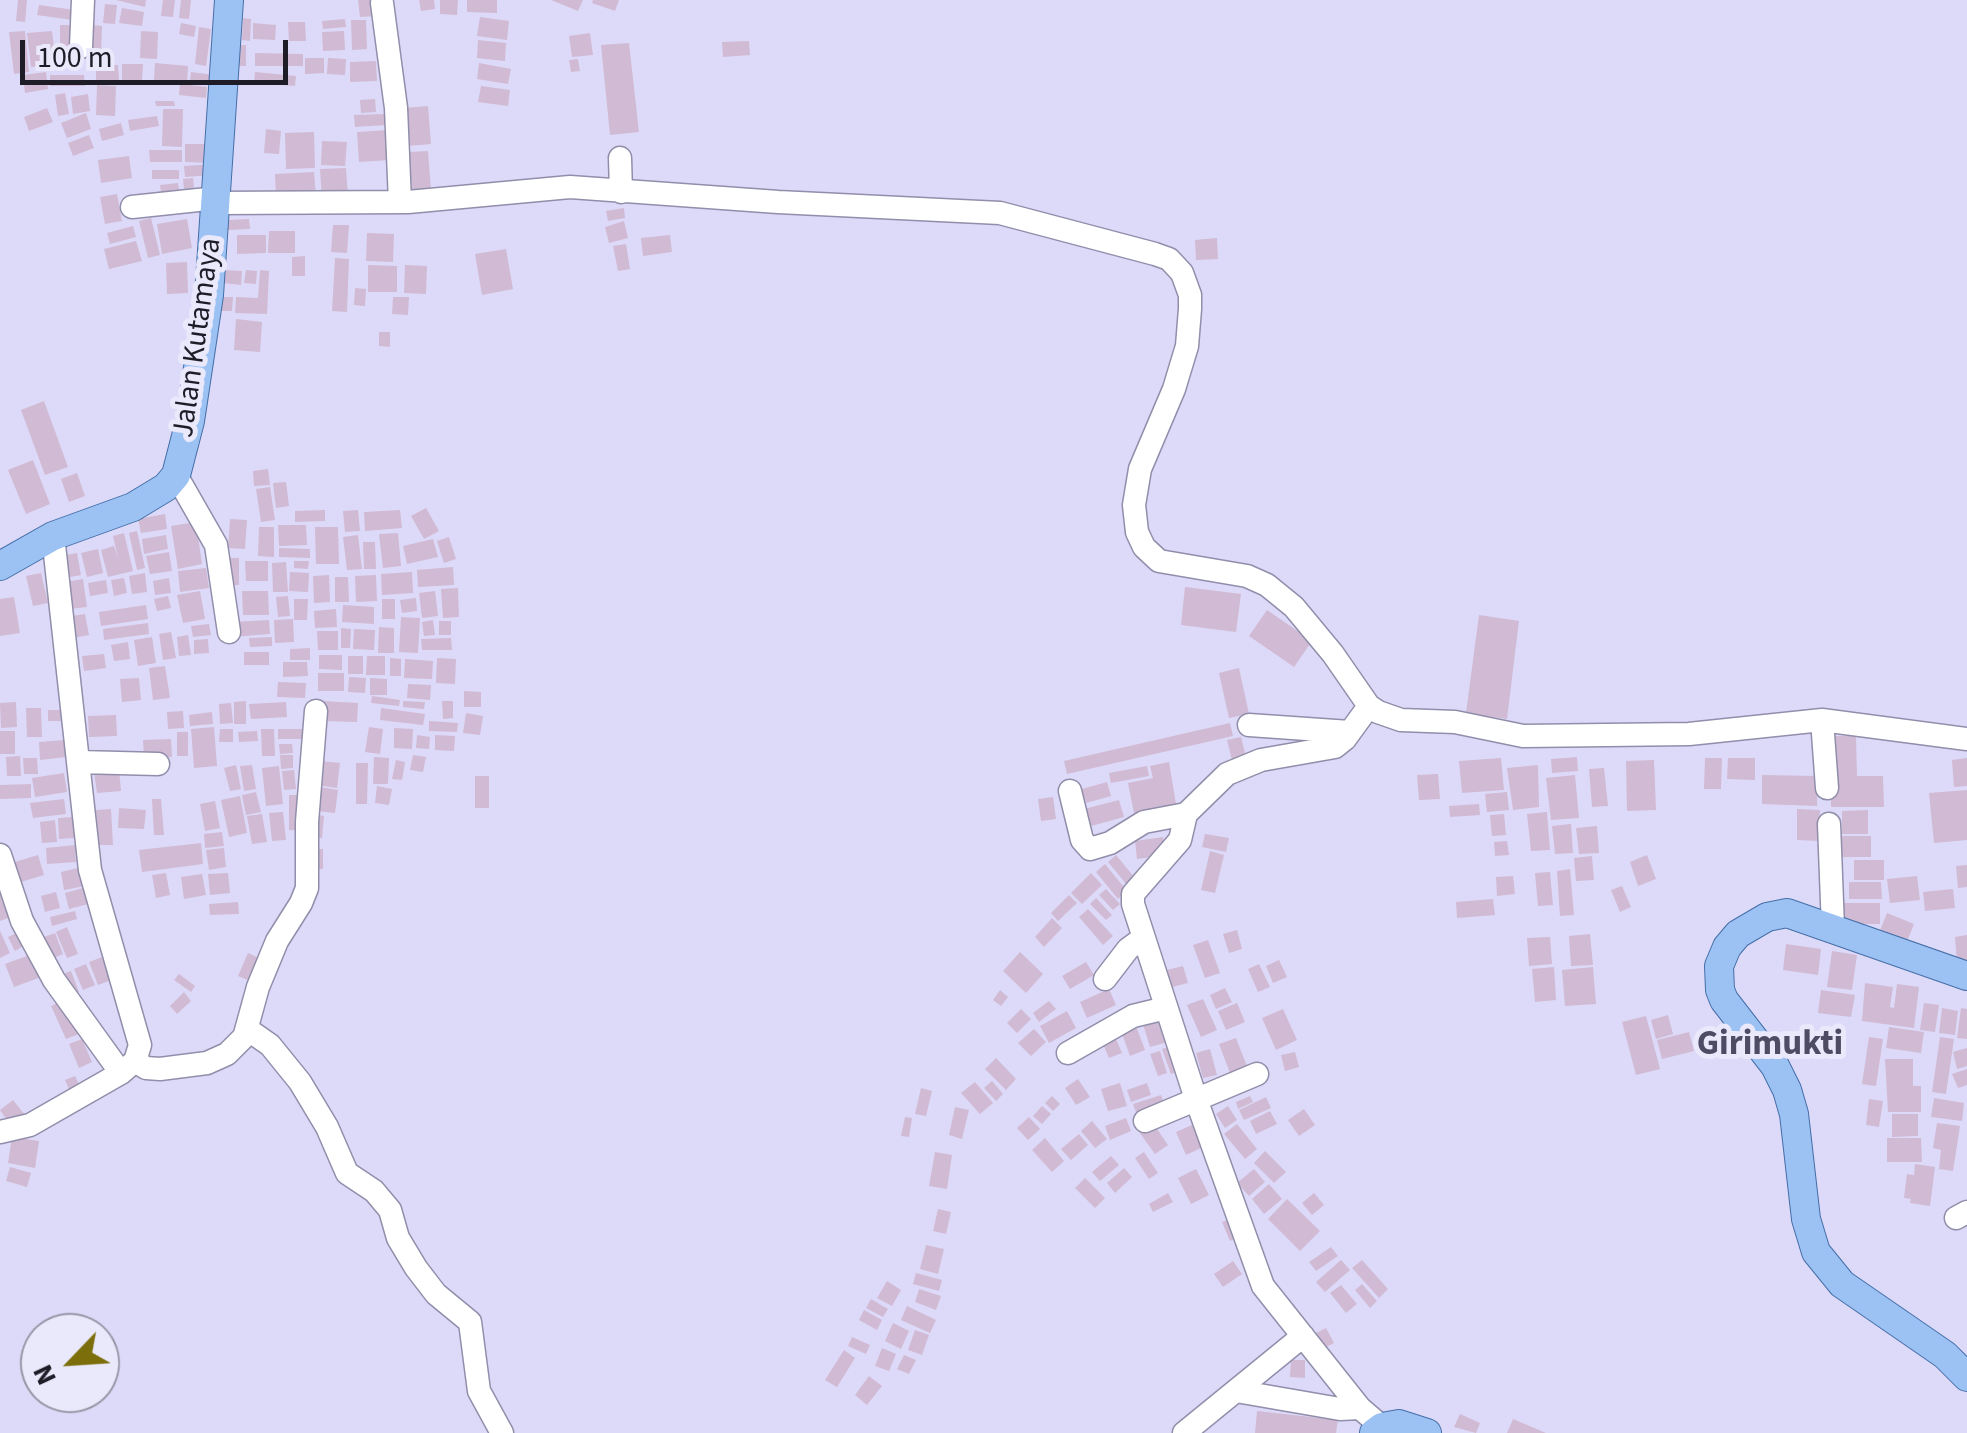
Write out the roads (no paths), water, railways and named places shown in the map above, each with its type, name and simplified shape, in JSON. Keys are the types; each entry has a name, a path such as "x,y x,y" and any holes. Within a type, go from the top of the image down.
{"main road":[{"name":"Jalan Kutamaya","path":"0,566 53,536 134,507 166,488 176,475 190,421 206,313 229,0"},
{"path":"1967,976 1787,913 1767,917 1738,934 1726,947 1720,966 1720,990 1775,1066 1787,1090 1794,1114 1806,1219 1816,1252 1842,1284 1945,1356 1967,1377"},
{"path":"1378,1430 1399,1424 1427,1433"}],"street":[{"path":"81,48 83,0"},
{"path":"382,2 396,108 400,202"},
{"path":"620,158 621,192"},
{"path":"132,207 217,200 400,202 548,187 1000,212 1031,218 1168,259 1182,273 1190,294 1187,346 1174,389 1140,469 1134,505 1137,532 1144,547 1160,561 1247,576 1267,585 1304,619 1369,706 1389,717 1455,722 1523,736 1689,734 1822,720 1967,739"},
{"path":"176,475 216,545 230,632"},
{"path":"53,536 90,870 139,1040 128,1067"},
{"path":"1369,706 1335,747 1240,766 1227,774 1186,814 1180,840 1134,894 1143,938 1166,1008 1263,1286 1378,1430"},
{"path":"0,1132 30,1125 128,1067 160,1069 207,1063 227,1054 245,1034 270,956 306,888 316,711"},
{"path":"1822,720 1827,788"},
{"path":"1250,725 1350,732"},
{"path":"79,762 158,764"},
{"path":"1070,792 1082,840 1090,848 1099,848 1144,822 1186,814"},
{"path":"1829,824 1833,928"},
{"path":"0,855 22,922 54,980 128,1067"},
{"path":"1105,979 1128,949 1143,938"},
{"path":"1068,1052 1133,1016 1166,1008"},
{"path":"245,1034 255,1032 300,1082 328,1127 348,1173 383,1200 416,1268 436,1294 470,1322 479,1391 502,1433"},
{"path":"1145,1121 1256,1074"},
{"path":"1184,1433 1303,1336"},
{"path":"1236,1392 1340,1409 1360,1408"}],"district":[{"name":"Girimukti","path":"1770,1046"}]}
